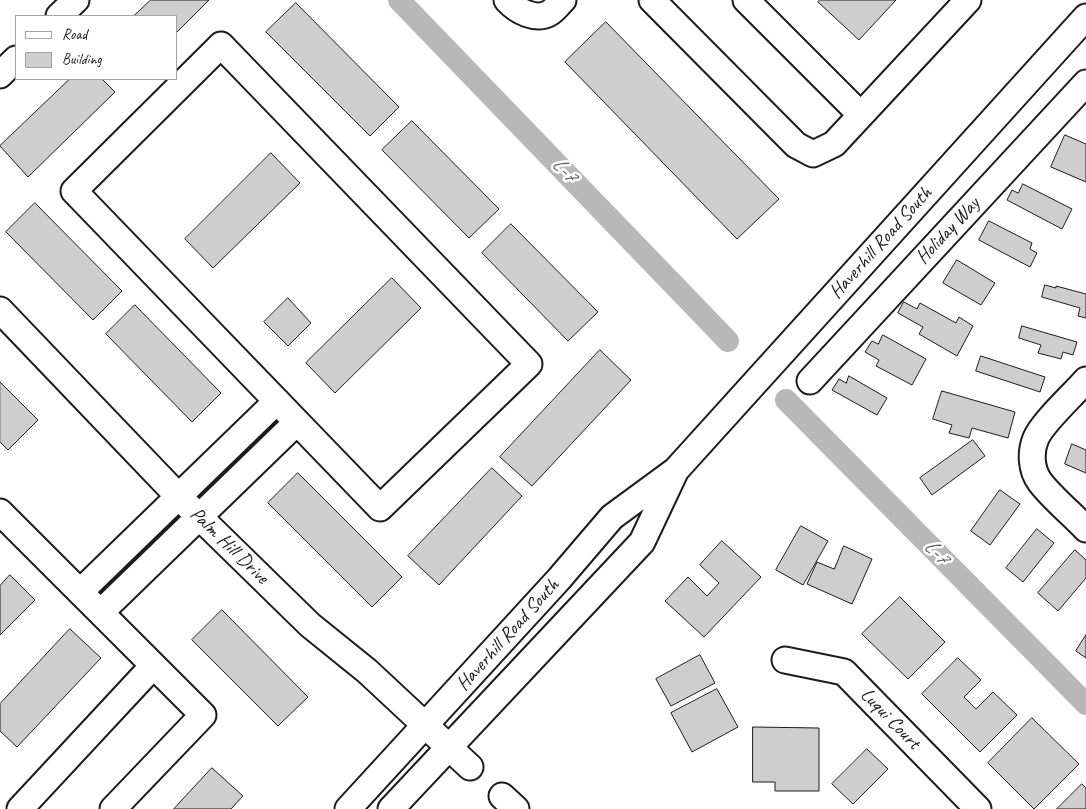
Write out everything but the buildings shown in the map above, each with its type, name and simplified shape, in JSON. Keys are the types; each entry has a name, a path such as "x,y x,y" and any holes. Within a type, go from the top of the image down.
{"street":[{"path":"60,15 76,0"},
{"path":"507,0 514,8 532,16 549,13 563,0"},
{"path":"652,0 796,145 813,154 834,144 968,0"},
{"path":"746,0 861,115"},
{"name":"Haverhill Road South","path":"348,809 559,579 612,517 676,470 1086,17"},
{"path":"221,45 529,364 380,508 297,422 74,191 221,45"},
{"path":"0,75 15,60"},
{"name":"Holiday Way","path":"810,380 1086,84"},
{"name":"Palm Hill Drive","path":"0,310 179,497 310,625 368,671 470,767"},
{"path":"1086,380 1044,426 1036,438 1032,453 1033,468 1039,481 1086,529"},
{"path":"81,592 276,401"},
{"path":"101,612 297,422"},
{"name":"Haverhill Road South","path":"392,809 642,542 676,470"},
{"path":"0,512 203,715 112,809"},
{"name":"Luqui Court","path":"784,660 844,672 978,809"},
{"path":"20,809 153,666"}],"waterway":[{"name":"L-7","path":"399,0 728,341"},
{"name":"L-7","path":"786,400 1086,704"}]}
